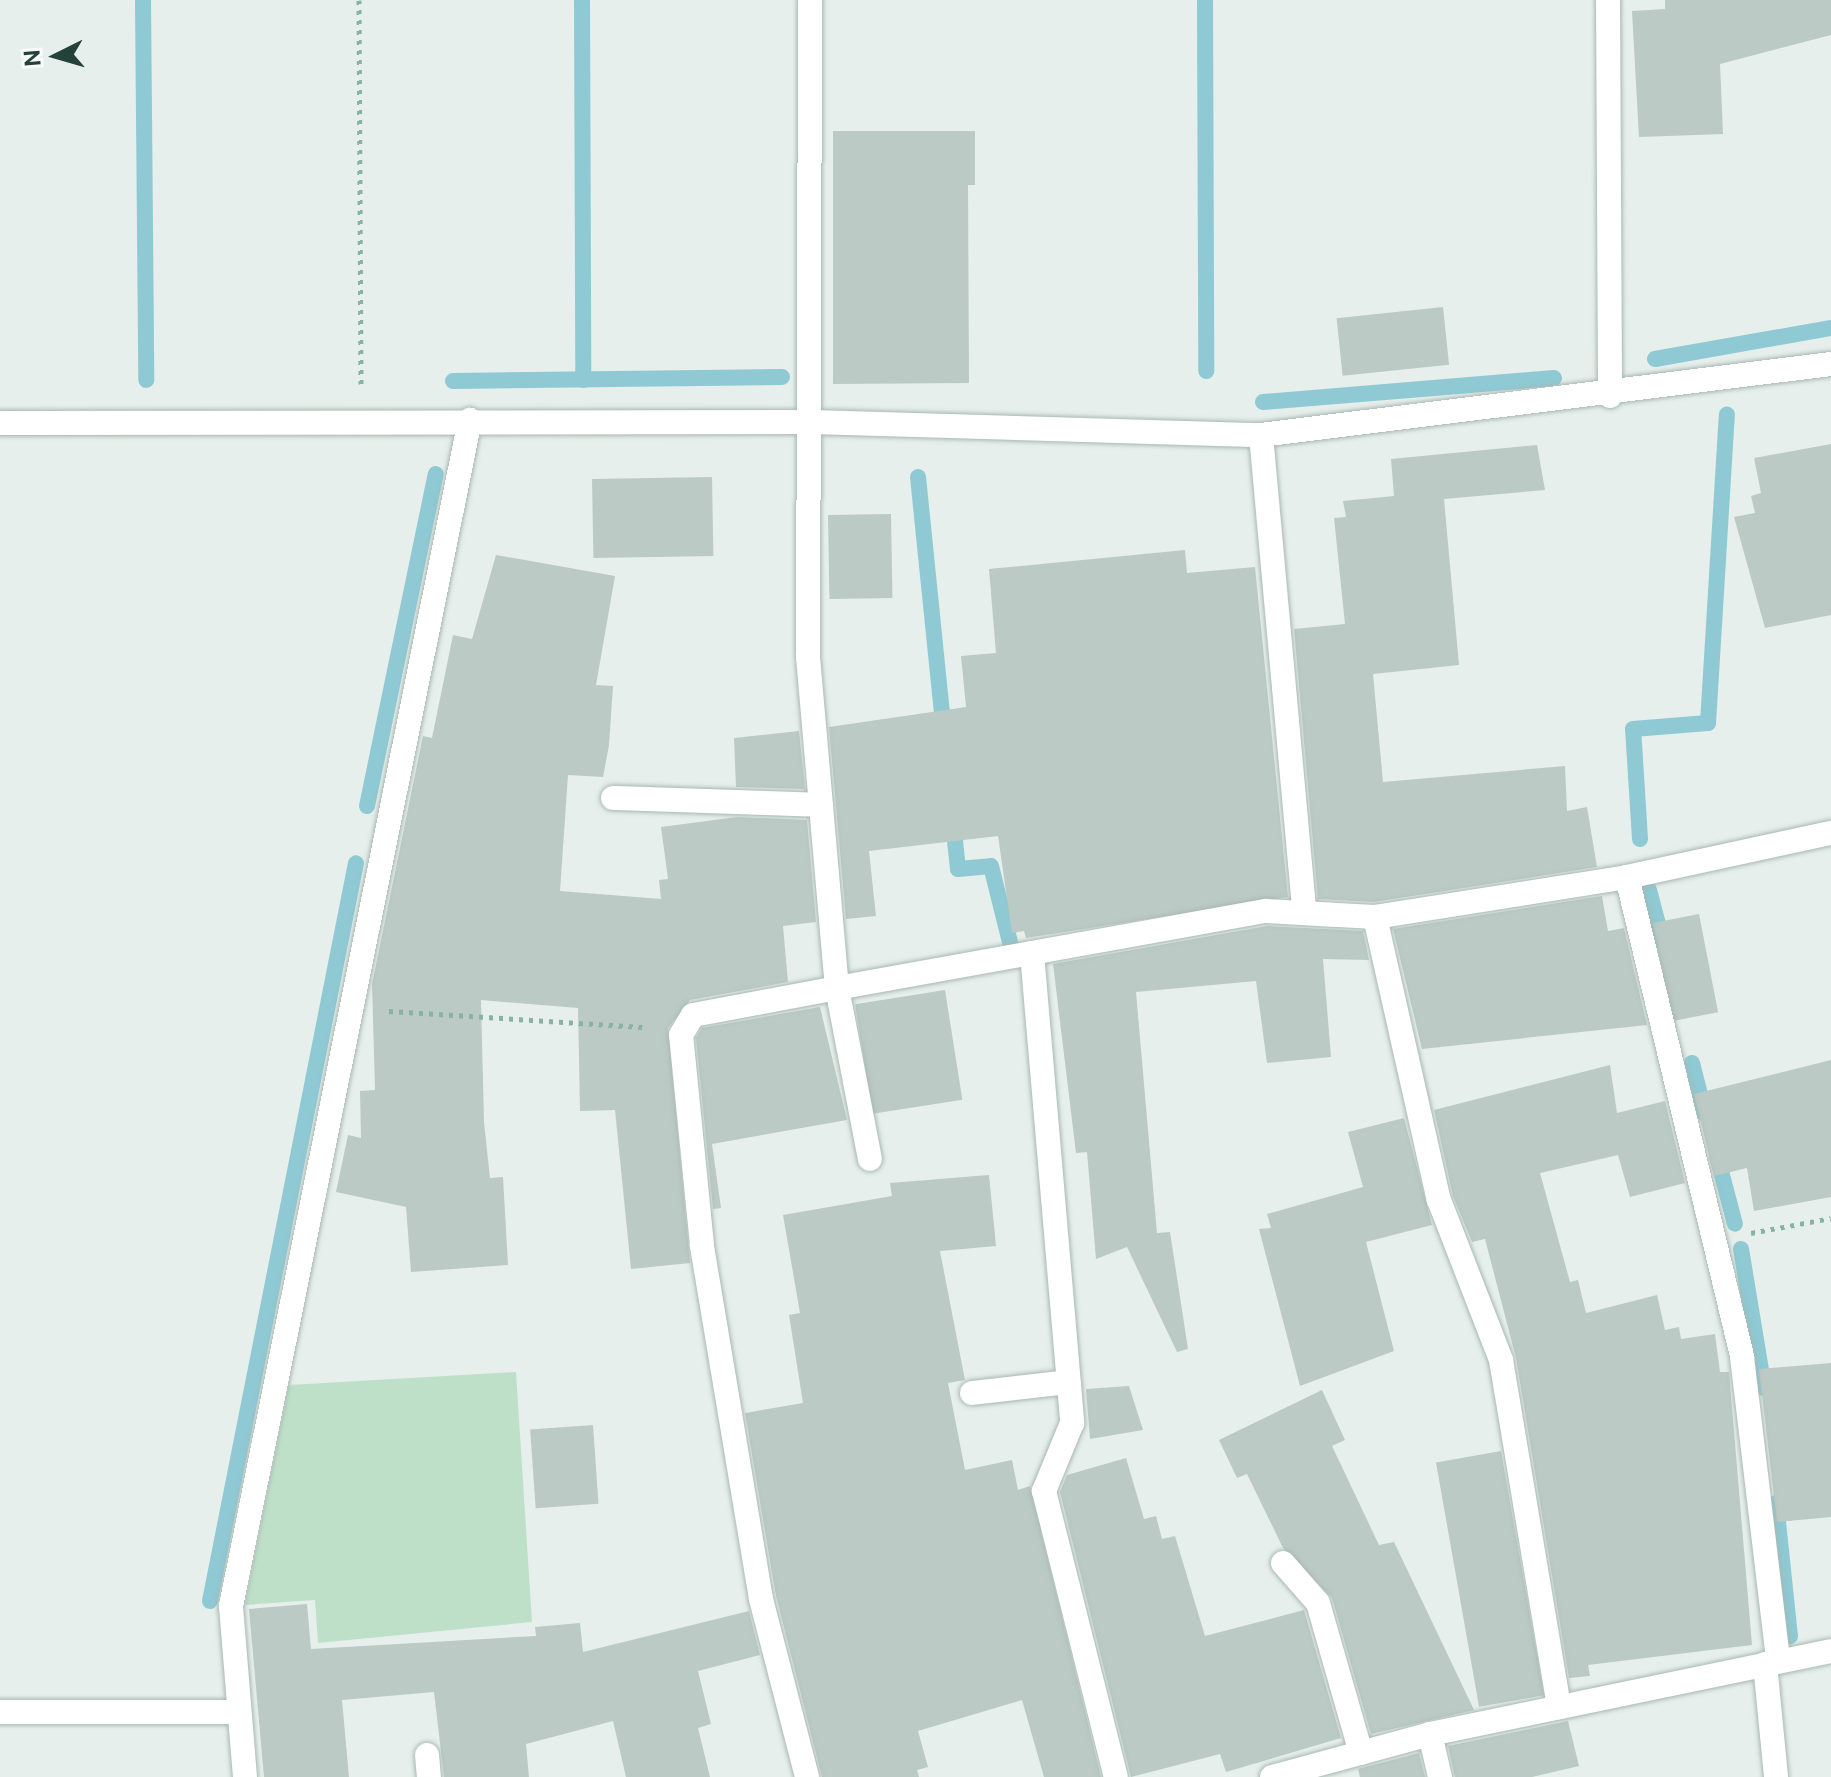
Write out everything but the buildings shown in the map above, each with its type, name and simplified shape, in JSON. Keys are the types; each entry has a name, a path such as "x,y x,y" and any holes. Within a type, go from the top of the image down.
{"street":[{"path":"810,0 812,422 808,657 837,988 870,1159"},
{"path":"1608,0 1610,396"},
{"path":"0,423 470,420 812,422 1261,435 1610,396 1831,364"},
{"path":"245,1777 231,1606 348,1008 470,420"},
{"path":"1261,435 1304,909"},
{"path":"613,798 821,805"},
{"path":"807,1777 761,1599 702,1245 684,1030 693,1015 1032,953 1304,909 1375,917 1627,877 1831,833"},
{"path":"1627,877 1719,1239 1742,1357 1771,1662 1776,1777"},
{"path":"1375,917 1439,1200 1501,1360 1559,1707"},
{"path":"1032,953 1072,1423 1044,1491 1116,1777"},
{"path":"972,1393 1068,1382"},
{"path":"1283,1563 1318,1603 1361,1753"},
{"path":"1272,1777 1430,1734 1831,1651"},
{"path":"0,1712 238,1712"},
{"path":"1430,1734 1440,1777"}],"path":[{"path":"359,0 361,421"},
{"path":"348,1008 684,1030"},
{"path":"1719,1239 1831,1218"}],"green space":[{"path":"516,1372 532,1622 318,1643 315,1600 245,1605 289,1385"}],"waterway":[{"path":"143,0 146,380"},
{"path":"582,0 583,380"},
{"path":"1205,0 1206,371"},
{"path":"1655,359 1831,328"},
{"path":"453,381 782,377"},
{"path":"1263,402 1554,378"},
{"path":"1640,839 1633,729 1708,723 1727,415"},
{"path":"367,806 436,474"},
{"path":"918,477 944,731"},
{"path":"953,822 958,869 991,866 1011,946"},
{"path":"210,1601 356,863"},
{"path":"1649,890 1663,943"},
{"path":"1692,1063 1705,1114"},
{"path":"1717,1156 1735,1224"},
{"path":"1741,1249 1764,1388"},
{"path":"1776,1503 1790,1636"}]}
